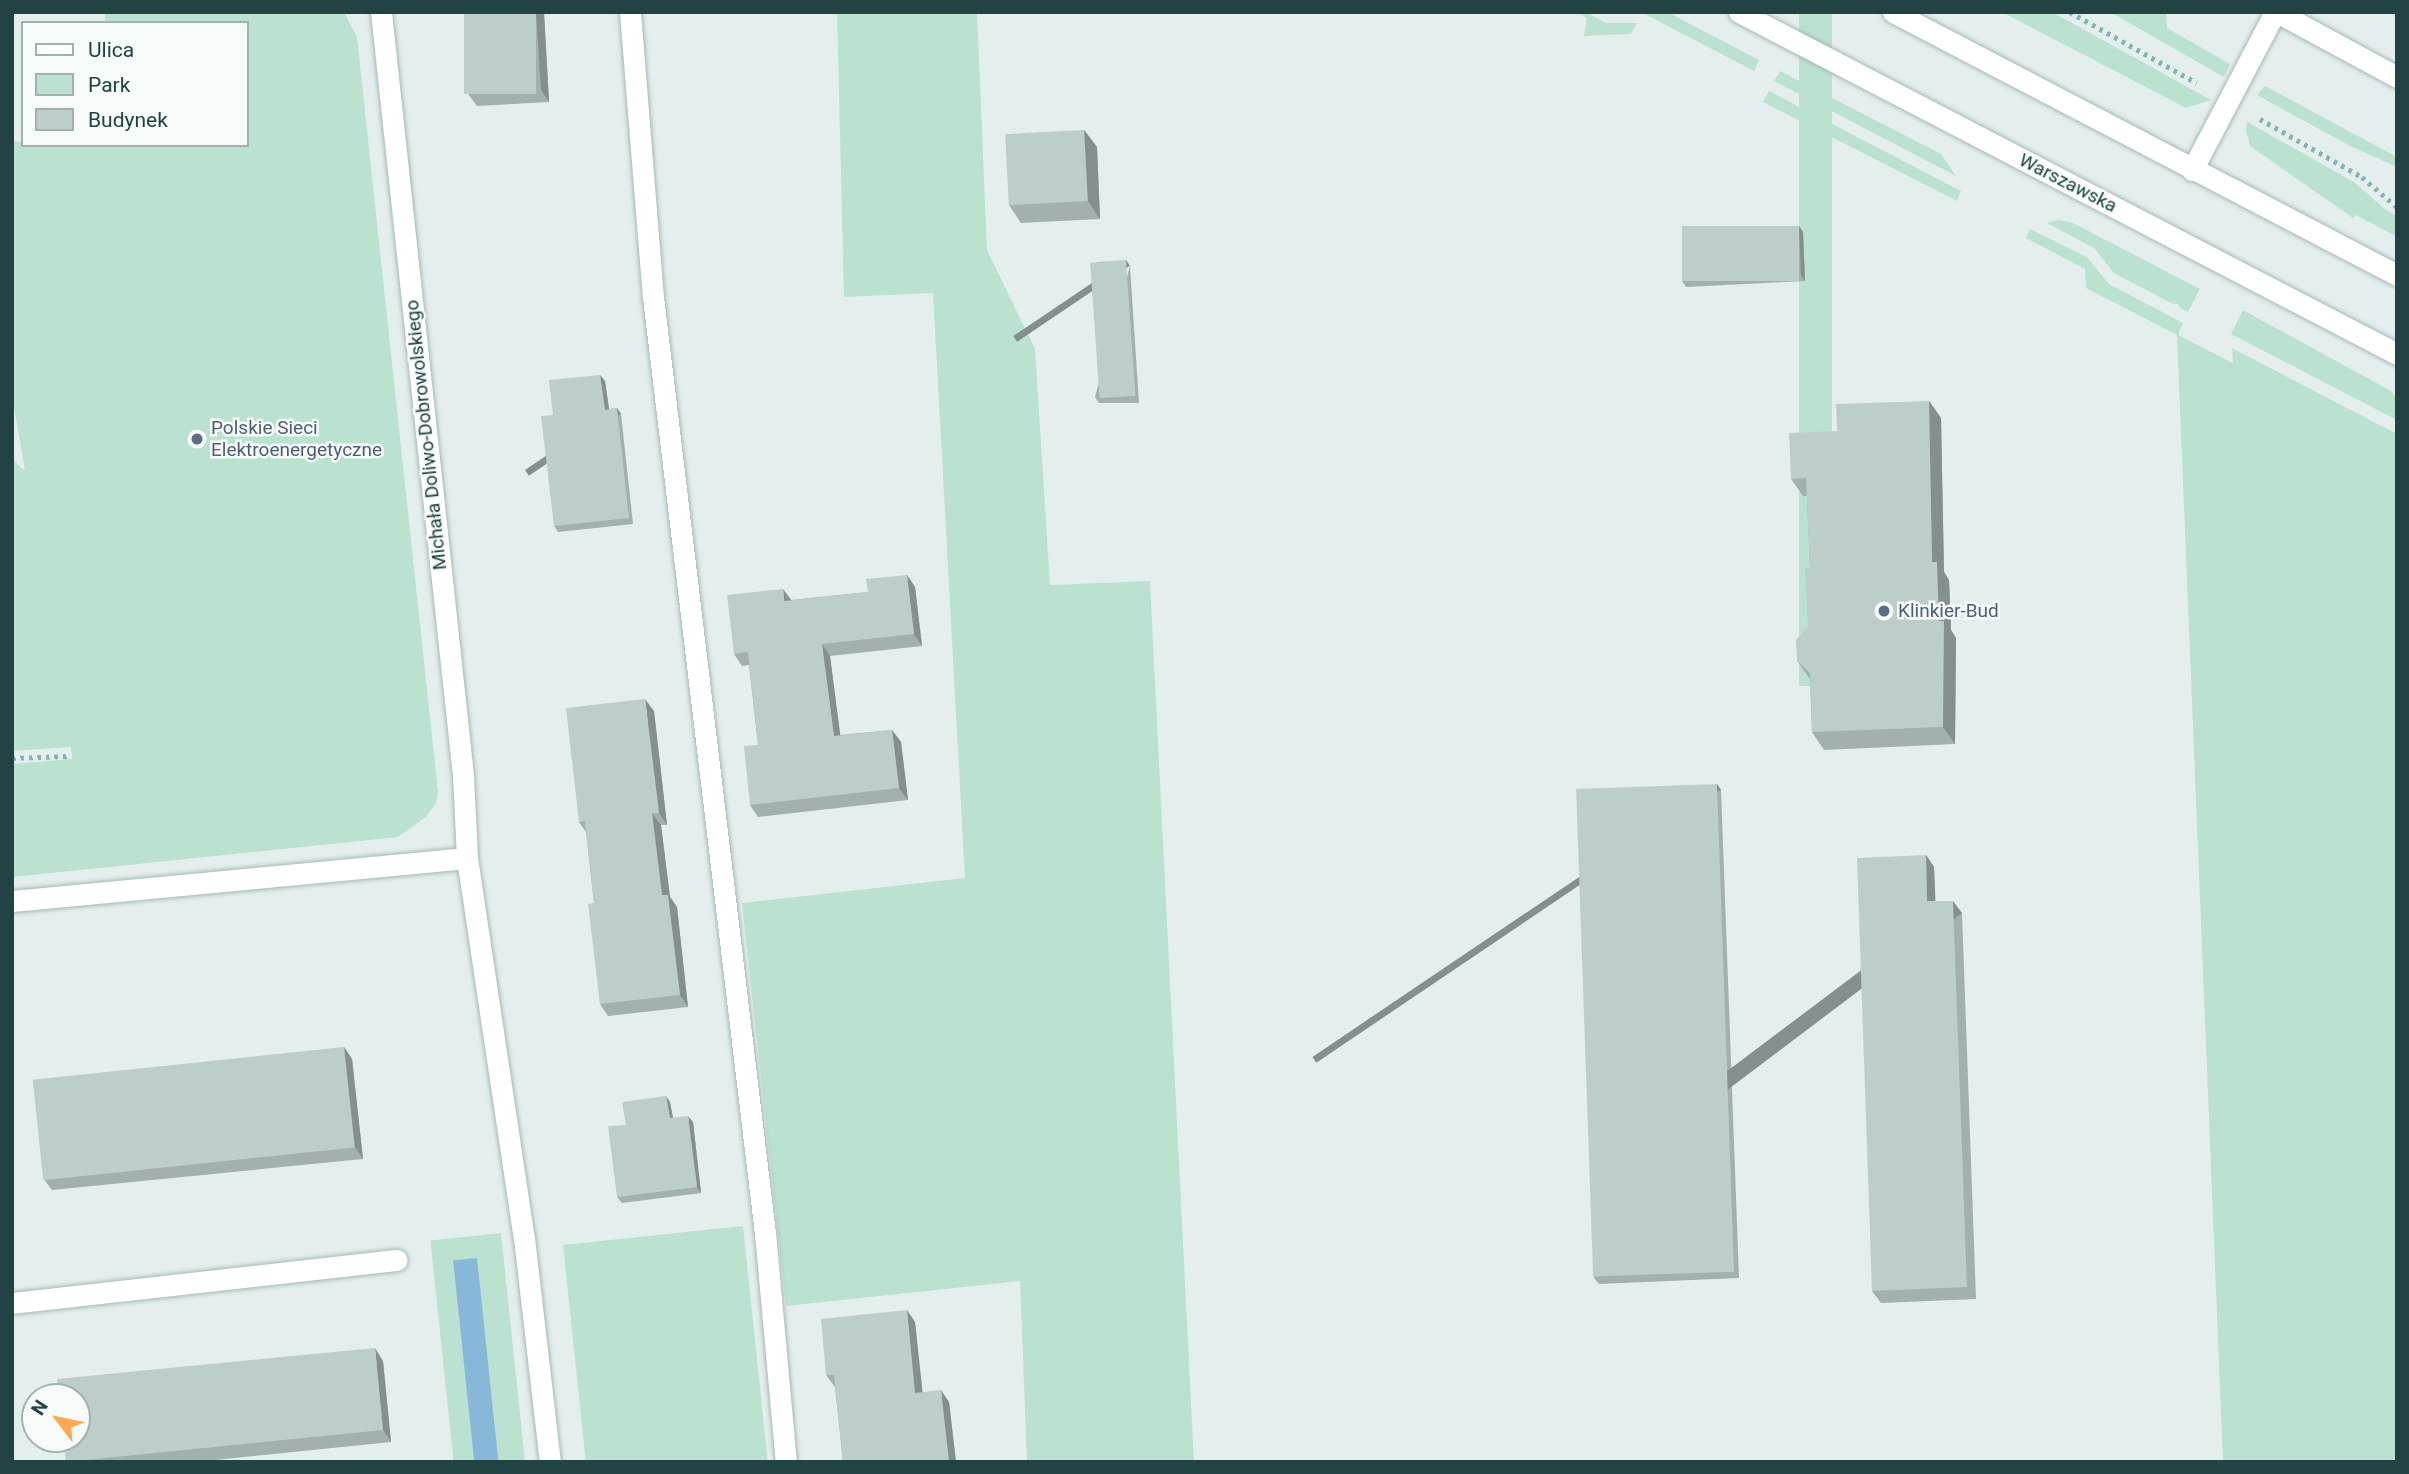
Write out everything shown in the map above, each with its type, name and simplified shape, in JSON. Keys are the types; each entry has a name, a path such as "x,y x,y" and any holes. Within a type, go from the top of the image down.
{"main road":[{"name":"Michała Doliwo-Dobrowolskiego","path":"381,12 463,775 467,858 524,1238 550,1462"},
{"path":"630,12 653,297 765,1233 786,1462"},
{"name":"Warszawska","path":"1739,12 2397,354"},
{"path":"1894,12 2397,275"},
{"path":"2192,170 2276,12 2397,77"},
{"path":"12,901 467,858"},
{"path":"12,1303 397,1260"}],"path":[{"path":"12,758 69,756"}],"green space":[{"name":"Polskie Sieci Elektroenergetyczne","path":"105,12 344,12 357,37 438,792 436,803 426,817 398,837 12,877 12,764 72,759 71,747 12,751 12,459 25,471 14,407 12,409 12,141 21,142 21,147 248,147 248,21 105,21"},
{"path":"837,12 977,12 987,250 1035,349 1050,585 1150,581 1194,1462 1027,1462 1020,1281 786,1306 742,903 965,878 933,293 844,297"},
{"path":"1576,12 1586,12 1606,23 1637,23 1631,34 1584,36 1587,18"},
{"path":"1641,12 1667,12 1759,60 1754,71"},
{"path":"1799,12 1832,12 1832,686 1799,686"},
{"path":"2002,12 2052,12 2211,100 2186,108"},
{"path":"2110,12 2166,12 2167,28 2230,64 2224,77"},
{"path":"1780,71 1941,154 1956,176 1774,81"},
{"path":"2265,86 2397,157 2397,167 2350,146 2257,95"},
{"path":"1769,91 1961,191 1957,201 1763,102"},
{"path":"2247,122 2354,182 2387,211 2397,216 2397,237 2356,215 2353,218 2250,146 2246,131"},
{"path":"2059,220 2073,223 2200,289 2188,312 2178,304 2173,304 2114,273 2094,248 2047,223"},
{"path":"2030,229 2087,257 2109,284 2183,323 2178,335 2233,363 2232,348 2397,434 2397,1462 2223,1462 2177,335 2086,288 2085,269 2026,238"},
{"path":"2243,310 2391,391 2397,399 2397,420 2231,334"},
{"path":"743,1226 768,1462 586,1462 563,1245"},
{"path":"501,1233 525,1462 454,1462 430,1240"}],"water":[{"path":"477,1258 498,1462 474,1462 453,1261"}],"building":[{"path":"464,12 536,12 536,94 464,94"},
{"path":"1084,130 1088,201 1009,205 1005,134"},
{"path":"1682,226 1799,226 1799,281 1682,281"},
{"path":"1126,260 1135,396 1100,398 1090,263"},
{"path":"600,375 605,410 617,408 629,518 554,526 541,416 553,415 549,380"},
{"name":"Klinkier-Bud","path":"1929,401 1932,562 1937,562 1939,621 1944,621 1943,727 1812,732 1810,673 1797,661 1796,640 1808,627 1805,568 1810,568 1806,478 1791,479 1789,433 1837,431 1836,404"},
{"path":"907,575 914,634 822,644 834,736 892,730 899,788 750,805 744,746 758,745 748,652 734,654 727,595 783,589 784,601 868,592 866,579"},
{"path":"645,699 659,813 652,813 662,895 668,895 680,995 600,1004 588,904 594,903 585,821 579,822 566,708"},
{"path":"1717,784 1734,1272 1593,1277 1576,789"},
{"path":"1926,855 1927,901 1953,901 1967,1287 1872,1291 1857,858"},
{"path":"344,1047 355,1147 43,1180 33,1080"},
{"path":"666,1096 670,1118 688,1116 697,1187 617,1197 608,1126 626,1125 622,1102"},
{"path":"907,1310 915,1393 941,1390 949,1462 843,1462 834,1375 826,1375 821,1319"},
{"path":"375,1348 383,1430 66,1462 65,1453 91,1453 91,1383 57,1383 57,1379"}],"place":[{"name":"Polskie Sieci Elektroenergetyczne","path":"197,439"},
{"name":"Klinkier-Bud","path":"1884,611"}]}
